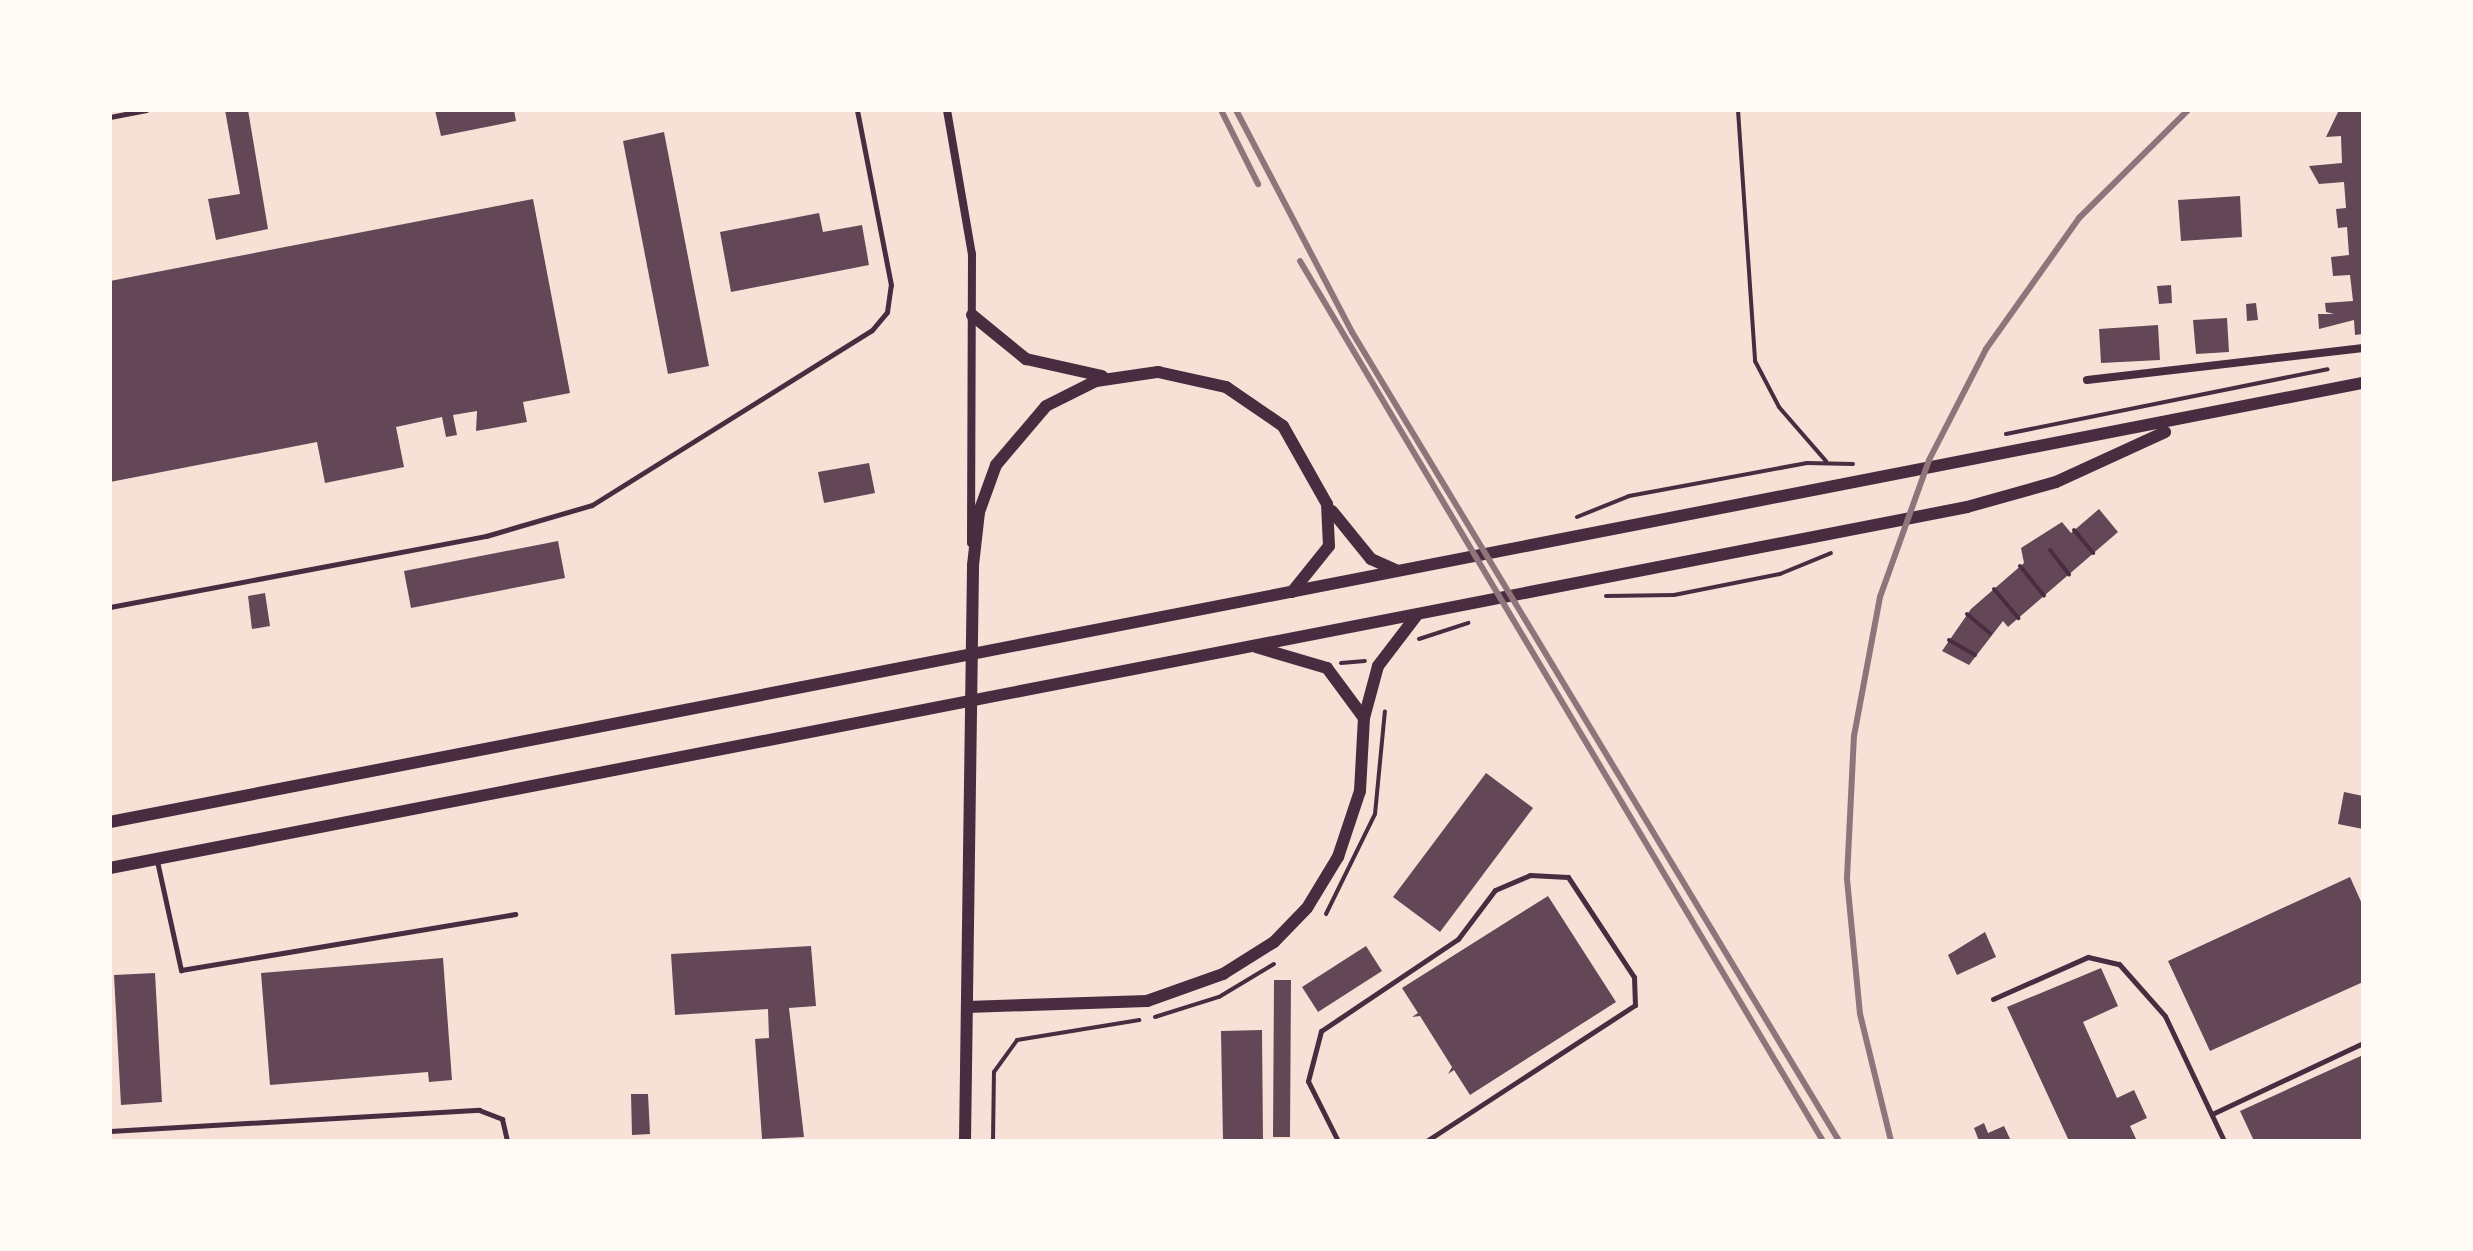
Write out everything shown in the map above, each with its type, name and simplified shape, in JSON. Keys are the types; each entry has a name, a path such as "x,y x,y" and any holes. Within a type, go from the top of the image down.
{"street":[{"path":"947,110 968,216 972,315 973,565 965,1141"},
{"path":"972,315 1026,359 1110,377 1185,375 1248,398 1299,447 1327,504 1376,563 1407,570"},
{"path":"2087,380 2363,348"},
{"path":"973,565 983,495 1014,438 1058,397 1110,377"},
{"path":"110,822 1564,538 1944,465 2186,423 2360,385"},
{"path":"110,868 1925,515 2056,482 2186,423"},
{"path":"1292,592 1329,546 1327,504"},
{"path":"967,1007 1147,1001 1223,974 1274,942 1316,895 1347,835 1362,780 1364,718 1382,657 1419,613"},
{"path":"1249,646 1327,668 1364,718"}],"lane":[{"path":"110,117 146,110"},
{"path":"110,607 486,536 592,505 872,330 887,312 891,285 857,110"},
{"path":"156,859 181,970 515,914"},
{"path":"1338,1141 1308,1081 1321,1031 1458,939 1495,890 1530,875 1568,877 1634,977 1635,1005 1426,1141"},
{"path":"1993,999 2088,957 2119,964 2165,1016 2224,1141"},
{"path":"2212,1114 2363,1043"},
{"path":"110,1131 479,1110 502,1119 507,1141"}],"path":[{"path":"1738,110 1755,361 1774,400 1826,461"},
{"path":"1995,438 2333,368"},
{"path":"1564,523 1629,496 1807,463 1871,464"},
{"path":"2074,530 2093,553"},
{"path":"1602,596 1674,595 1780,574 1841,548"},
{"path":"2050,550 2069,574"},
{"path":"2020,566 2044,596"},
{"path":"1994,589 2018,618"},
{"path":"1967,614 1990,633"},
{"path":"1415,641 1484,619"},
{"path":"1949,640 1975,655"},
{"path":"1328,669 1379,663"},
{"path":"1318,924 1354,870 1375,814 1385,697"},
{"path":"993,1141 994,1072 1017,1040 1190,1010 1281,960"}],"building":[{"path":"225,110 248,110 268,229 216,240 208,199 240,194"},
{"path":"435,110 514,110 516,121 441,136"},
{"path":"2339,110 2363,110 2363,334 2355,335 2354,320 2319,329 2318,314 2334,314 2326,312 2325,303 2353,301 2350,275 2333,276 2331,257 2349,255 2347,227 2338,228 2336,209 2346,208 2344,182 2319,184 2309,166 2342,163 2341,136 2326,137"},
{"path":"664,132 709,366 668,374 623,141"},
{"path":"2240,196 2242,237 2181,241 2178,200"},
{"path":"533,199 570,393 523,402 527,422 476,431 477,411 453,415 457,435 446,437 442,417 396,427 404,467 325,483 317,442 110,482 110,281"},
{"path":"819,213 823,232 862,225 869,265 731,292 720,232"},
{"path":"2171,285 2172,303 2159,304 2157,286"},
{"path":"2256,303 2258,320 2247,321 2246,304"},
{"path":"2227,318 2229,352 2196,354 2193,320"},
{"path":"2158,325 2160,360 2101,363 2099,329"},
{"path":"869,463 875,493 824,503 818,472"},
{"path":"2099,509 2118,532 2008,627 2003,621 1969,665 1942,651 1971,609 2024,563 2021,548 2062,522 2071,533"},
{"path":"558,541 565,578 411,608 404,571"},
{"path":"265,593 270,626 252,629 248,596"},
{"path":"1486,773 1533,808 1440,932 1393,897"},
{"path":"2344,792 2363,796 2363,829 2338,824"},
{"path":"2350,877 2363,906 2363,982 2210,1051 2168,961"},
{"path":"1548,896 1616,1002 1470,1095 1454,1070 1448,1074 1452,1067 1420,1016 1412,1017 1418,1013 1402,988"},
{"path":"1985,932 1996,957 1957,975 1948,955"},
{"path":"811,946 816,1006 789,1008 804,1137 762,1139 755,1039 769,1038 768,1009 675,1015 671,954"},
{"path":"1366,946 1382,971 1318,1012 1302,987"},
{"path":"443,958 452,1080 429,1082 428,1072 270,1085 261,973"},
{"path":"2101,968 2118,1006 2083,1022 2117,1098 2134,1090 2147,1118 2130,1126 2137,1141 2069,1141 2007,1007"},
{"path":"155,973 162,1102 121,1105 114,975"},
{"path":"1274,980 1291,980 1290,1137 1273,1137"},
{"path":"1262,1030 1263,1141 1223,1141 1221,1031"},
{"path":"2363,1055 2363,1141 2254,1141 2240,1111"},
{"path":"631,1094 648,1094 650,1134 632,1135"},
{"path":"1984,1123 1988,1133 2004,1126 2011,1141 1979,1141 1974,1128"}],"railway":[{"path":"1221,110 1258,184"},
{"path":"1236,110 1352,332 1839,1141"},
{"path":"1891,1141 1860,1014 1847,878 1854,736 1880,597 1929,460 1986,349 2079,218 2188,110"},
{"path":"1300,261 1823,1141"}]}
